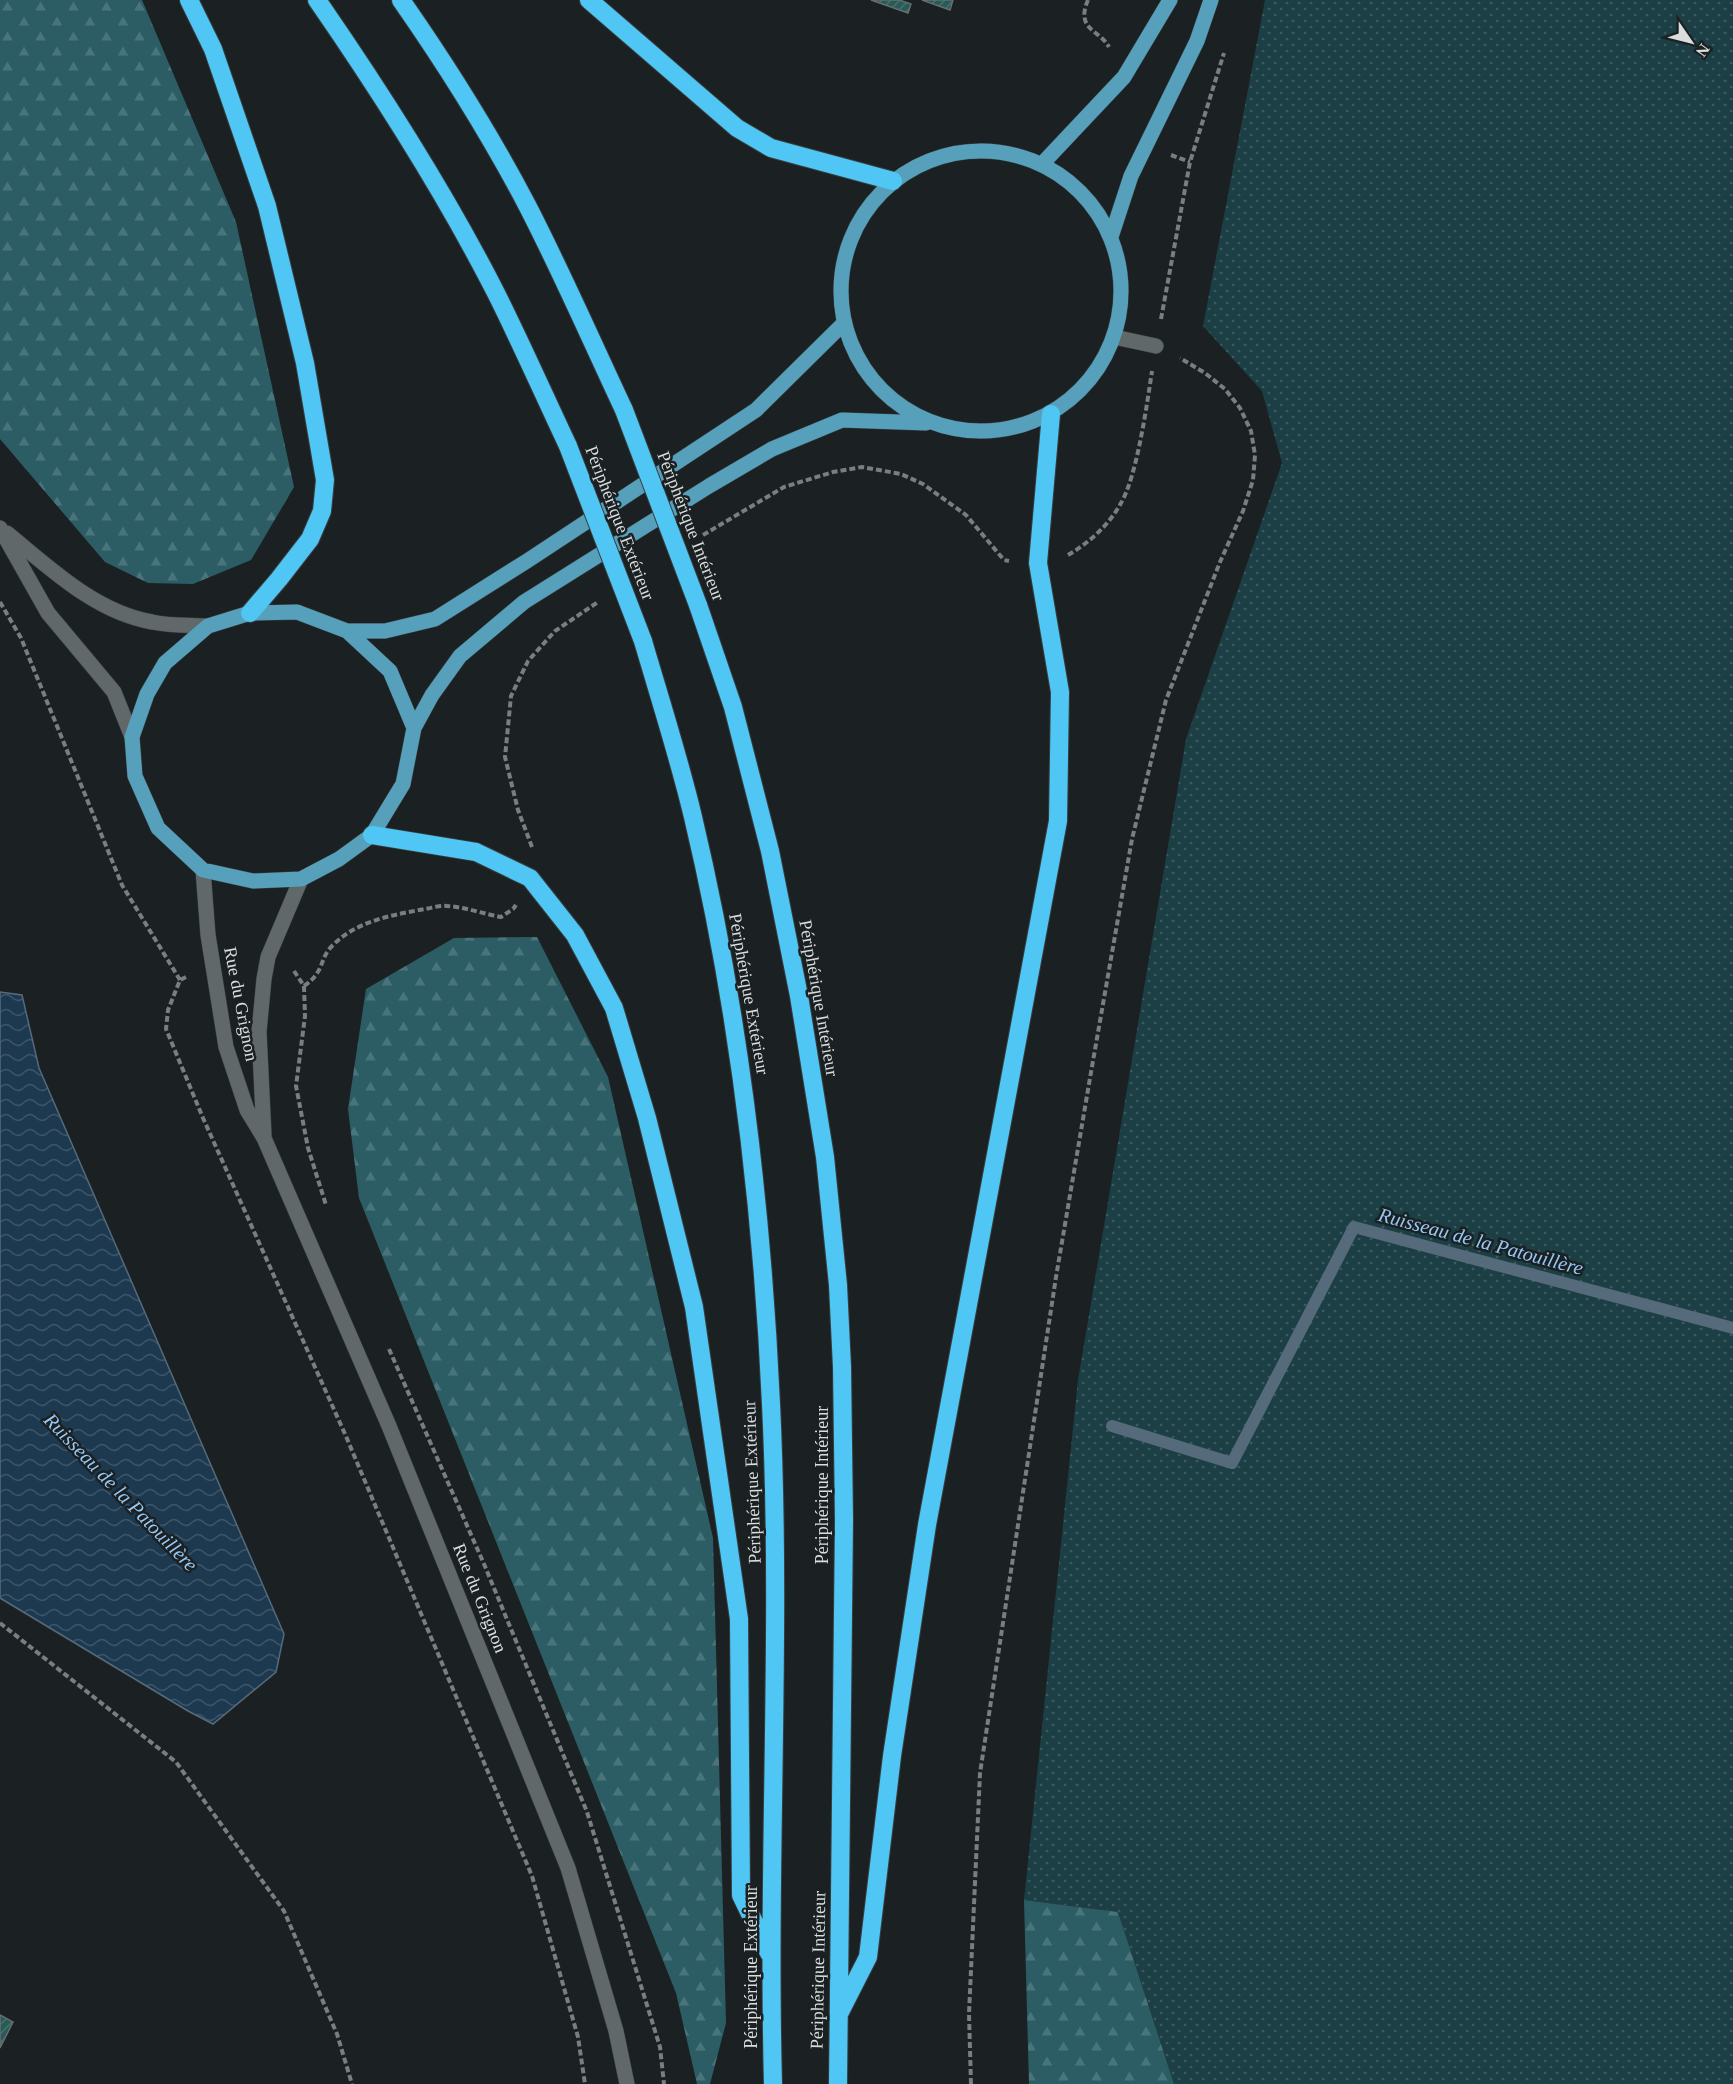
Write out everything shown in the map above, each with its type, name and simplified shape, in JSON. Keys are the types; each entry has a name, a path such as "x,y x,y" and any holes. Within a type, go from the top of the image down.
{"highway":[{"path":"189,0 213,49 267,206 305,363 325,480 322,511 310,539 250,613"},
{"name":"Périphérique Extérieur","path":"317,0 360,62 447,204 496,292 568,446 643,641 692,814 723,958 741,1061 759,1215 771,1404 776,1580 771,1957 773,2084"},
{"name":"Périphérique Intérieur","path":"402,0 528,207 624,410 698,605 733,707 770,851 799,996 825,1157 838,1285 844,1509 838,2084"},
{"path":"589,0 737,128 771,148 893,182"},
{"path":"839,2014 868,1957 892,1756 927,1525 1058,821 1060,692 1038,563 1051,414"},
{"path":"372,836 476,852 530,878 575,935 614,1008 647,1118 694,1307 739,1619 741,1895 771,1957"}],"main road":[{"path":"1042,164 1124,77 1170,0"},
{"path":"1111,237 1131,176 1197,41 1211,0"},
{"path":"844,323 756,410 547,549 435,619 385,631 347,631 297,612 250,613 207,626 165,663 147,694 132,737 135,776 158,828 203,870 253,881 301,879 339,859 372,836 403,784 414,728 432,695 460,656 524,602 709,486 772,450 842,420 929,423 970,432 1012,429 1051,414 1078,394 1099,368 1114,338 1122,304 1121,270 1111,237 1094,207 1071,183 1042,164 1004,153 965,152 927,162 893,182 866,210 848,245 840,284 844,323 861,365 890,399 929,423"},
{"path":"347,631 390,671 414,728"}],"street":[{"path":"1114,338 1156,346"},
{"path":"0,528 72,586 115,611 152,623 207,626"},
{"path":"0,528 48,613 114,692 132,737"},
{"name":"Rue du Grignon","path":"203,870 208,934 226,1047 247,1110 264,1138 389,1426 568,1868 616,2031 627,2084"},
{"name":"Rue du Grignon","path":"264,1138 259,1032 264,979 268,957 301,879"}],"path":[{"path":"1038,563 1057,561 1079,548 1111,520 1123,501 1135,461 1190,162 1227,45"},
{"path":"971,2084 969,2014 980,1773 1056,1277 1092,1066 1132,839 1166,700 1220,562 1243,511 1253,480 1255,455 1251,431 1240,408 1225,390 1205,373 1156,346"},
{"path":"0,603 21,638 122,885 180,980 168,1010 166,1029 208,1129 345,1434 531,1876 578,2037 585,2084"},
{"path":"304,986 305,1016 296,1086 308,1148 329,1213"},
{"path":"385,1340 484,1564 587,1812 660,2046 664,2084"},
{"path":"0,1623 176,1762 284,1911 337,2034 352,2084"}],"shaded area":[{"path":"1265,0 1733,0 1733,2084 1174,2084 1118,1912 1024,1900 1078,1380 1186,739 1282,463 1262,391 1203,326"}],"green space":[{"path":"0,0 142,0 236,222 294,487 251,560 193,584 148,583 105,562 0,439"},
{"path":"537,937 608,1077 713,1538 726,2023 710,2084 697,2084 676,1993 359,1198 348,1109 366,989 454,938"},
{"path":"1024,1900 1118,1912 1174,2084 1029,2084"}],"water":[{"path":"0,992 22,995 39,1068 284,1634 276,1672 213,1724 0,1598"}],"building":[{"path":"871,0 899,0 911,4 908,13"},
{"path":"922,0 953,0 950,10"},
{"path":"0,2015 13,2022 0,2048"}],"waterway":[{"name":"Ruisseau de la Patouillère","path":"1112,1426 1232,1463 1354,1227 1733,1328"}]}
